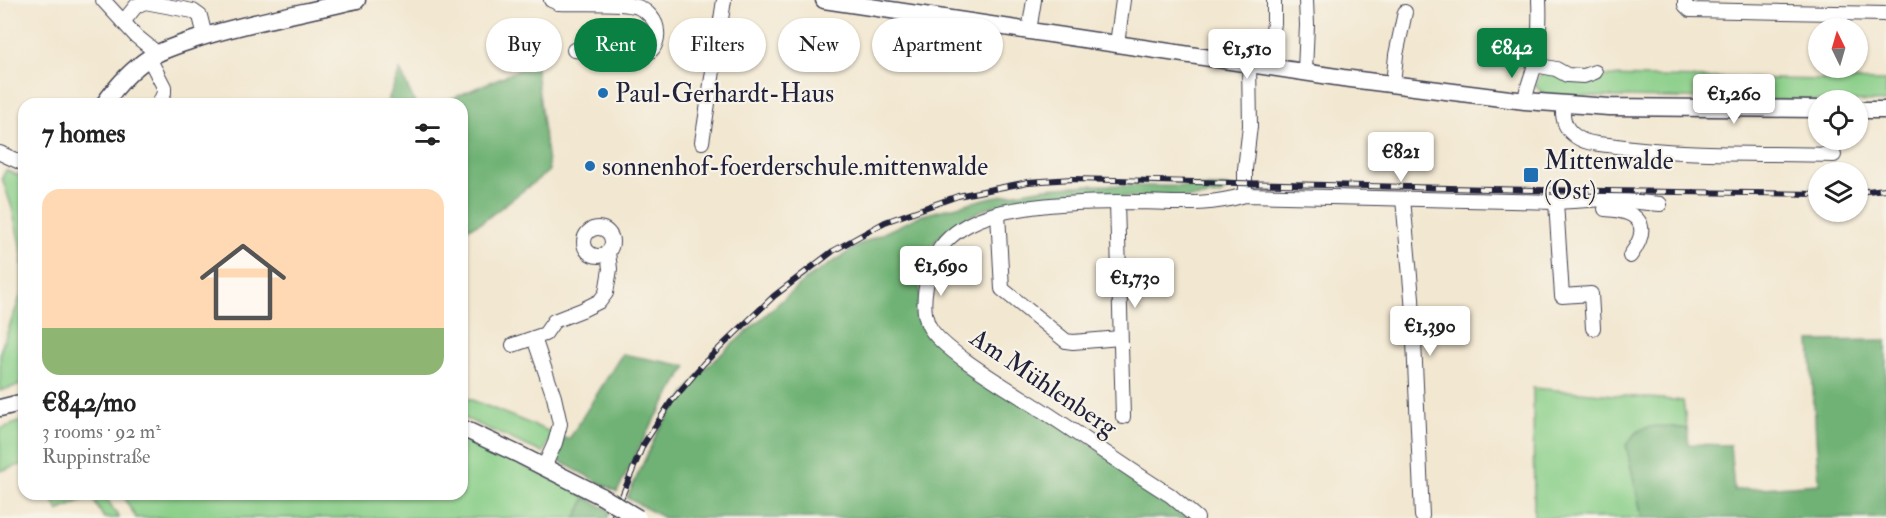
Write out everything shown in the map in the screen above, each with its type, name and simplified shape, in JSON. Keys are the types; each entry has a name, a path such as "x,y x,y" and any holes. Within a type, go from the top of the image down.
{"main road":[{"path":"109,98 123,81 153,56 205,36 327,3 357,0"},
{"path":"824,0 1268,66 1525,101 1609,107 1808,109"},
{"path":"1868,110 1886,110"},
{"path":"0,408 18,404"},
{"path":"468,431 601,496 639,518"}],"street":[{"path":"103,0 136,36 152,49 164,87 162,98"},
{"path":"551,0 558,3 625,4 637,7 651,18"},
{"path":"702,142 724,0"},
{"path":"1029,31 1034,0"},
{"path":"1117,44 1123,0"},
{"path":"1268,66 1274,23 1274,0"},
{"path":"1305,71 1306,0"},
{"path":"1525,101 1526,88 1535,65 1540,26 1539,0"},
{"path":"1685,0 1685,5 1690,10 1886,14"},
{"path":"123,22 136,6 145,2 193,11 200,15 205,36"},
{"path":"1393,84 1396,55 1405,12"},
{"path":"1245,195 1245,169 1250,126 1249,63"},
{"path":"1535,65 1556,69 1567,75 1584,76 1595,72"},
{"path":"1563,105 1562,117 1565,126 1583,141 1648,151 1834,155"},
{"path":"0,153 18,161"},
{"name":"Am Mühlenberg","path":"1197,518 1170,495 939,339 929,326 925,313 925,296 933,262 955,231 998,213 1039,206 1117,202 1212,203 1245,195 1556,202"},
{"path":"1403,199 1412,298 1422,516"},
{"path":"1556,202 1606,200 1660,204"},
{"path":"1117,202 1123,417"},
{"path":"1556,202 1621,210 1634,216 1641,224 1642,234 1638,246 1630,256"},
{"path":"1556,202 1562,296 1591,294 1593,328"},
{"path":"998,213 1002,289 1066,341 1120,338"},
{"path":"513,345 545,334 554,321 600,301 606,292 609,269 608,252"},
{"path":"534,338 554,397 560,424 555,443 544,467"}],"green space":[{"path":"400,70 413,98 389,98"},
{"path":"514,72 536,72 549,171 482,222 468,228 468,98 453,98"},
{"path":"1542,73 1577,81 1601,76 1886,81 1886,102 1868,102 1868,90 1808,90 1808,101 1564,96 1543,94 1536,86"},
{"path":"6,170 18,175 18,236 12,208 2,178"},
{"path":"1088,185 1230,187 1220,195 1194,198 1067,197 989,207 960,221 938,238 926,254 919,278 922,325 1169,500 1190,518 664,518 627,498 658,431 701,372 806,279 861,244 919,216 992,197 1045,188"},
{"path":"18,303 18,385 0,391 0,352"},
{"path":"1886,340 1886,518 1642,518 1626,445 1637,432 1649,427 1687,429 1689,444 1730,445 1734,490 1819,484 1810,341"},
{"path":"622,354 687,366 649,429 617,492 555,459 564,438 569,439"},
{"path":"1533,388 1683,401 1687,429 1666,426 1627,445 1642,518 1534,518"},
{"path":"468,398 553,433 543,453 468,420"},
{"path":"18,422 18,466 0,471 0,429"},
{"path":"468,441 586,497 576,518 136,518 126,500 468,500"},
{"path":"586,497 610,511 608,518 576,518"},
{"path":"53,500 82,500 58,511"},
{"path":"93,500 108,500 119,518 104,518"}],"railway":[{"path":"613,518 643,445 671,402 704,363 774,296 833,251 885,222 958,196 1028,182 1072,179 1808,194"},
{"path":"1868,191 1886,189"}],"place":[{"name":"Paul-Gerhardt-Haus","path":"603,93"},
{"name":"sonnenhof-foerderschule.mittenwalde","path":"590,166"},
{"name":"Mittenwalde (Ost)","path":"1531,175"}]}
